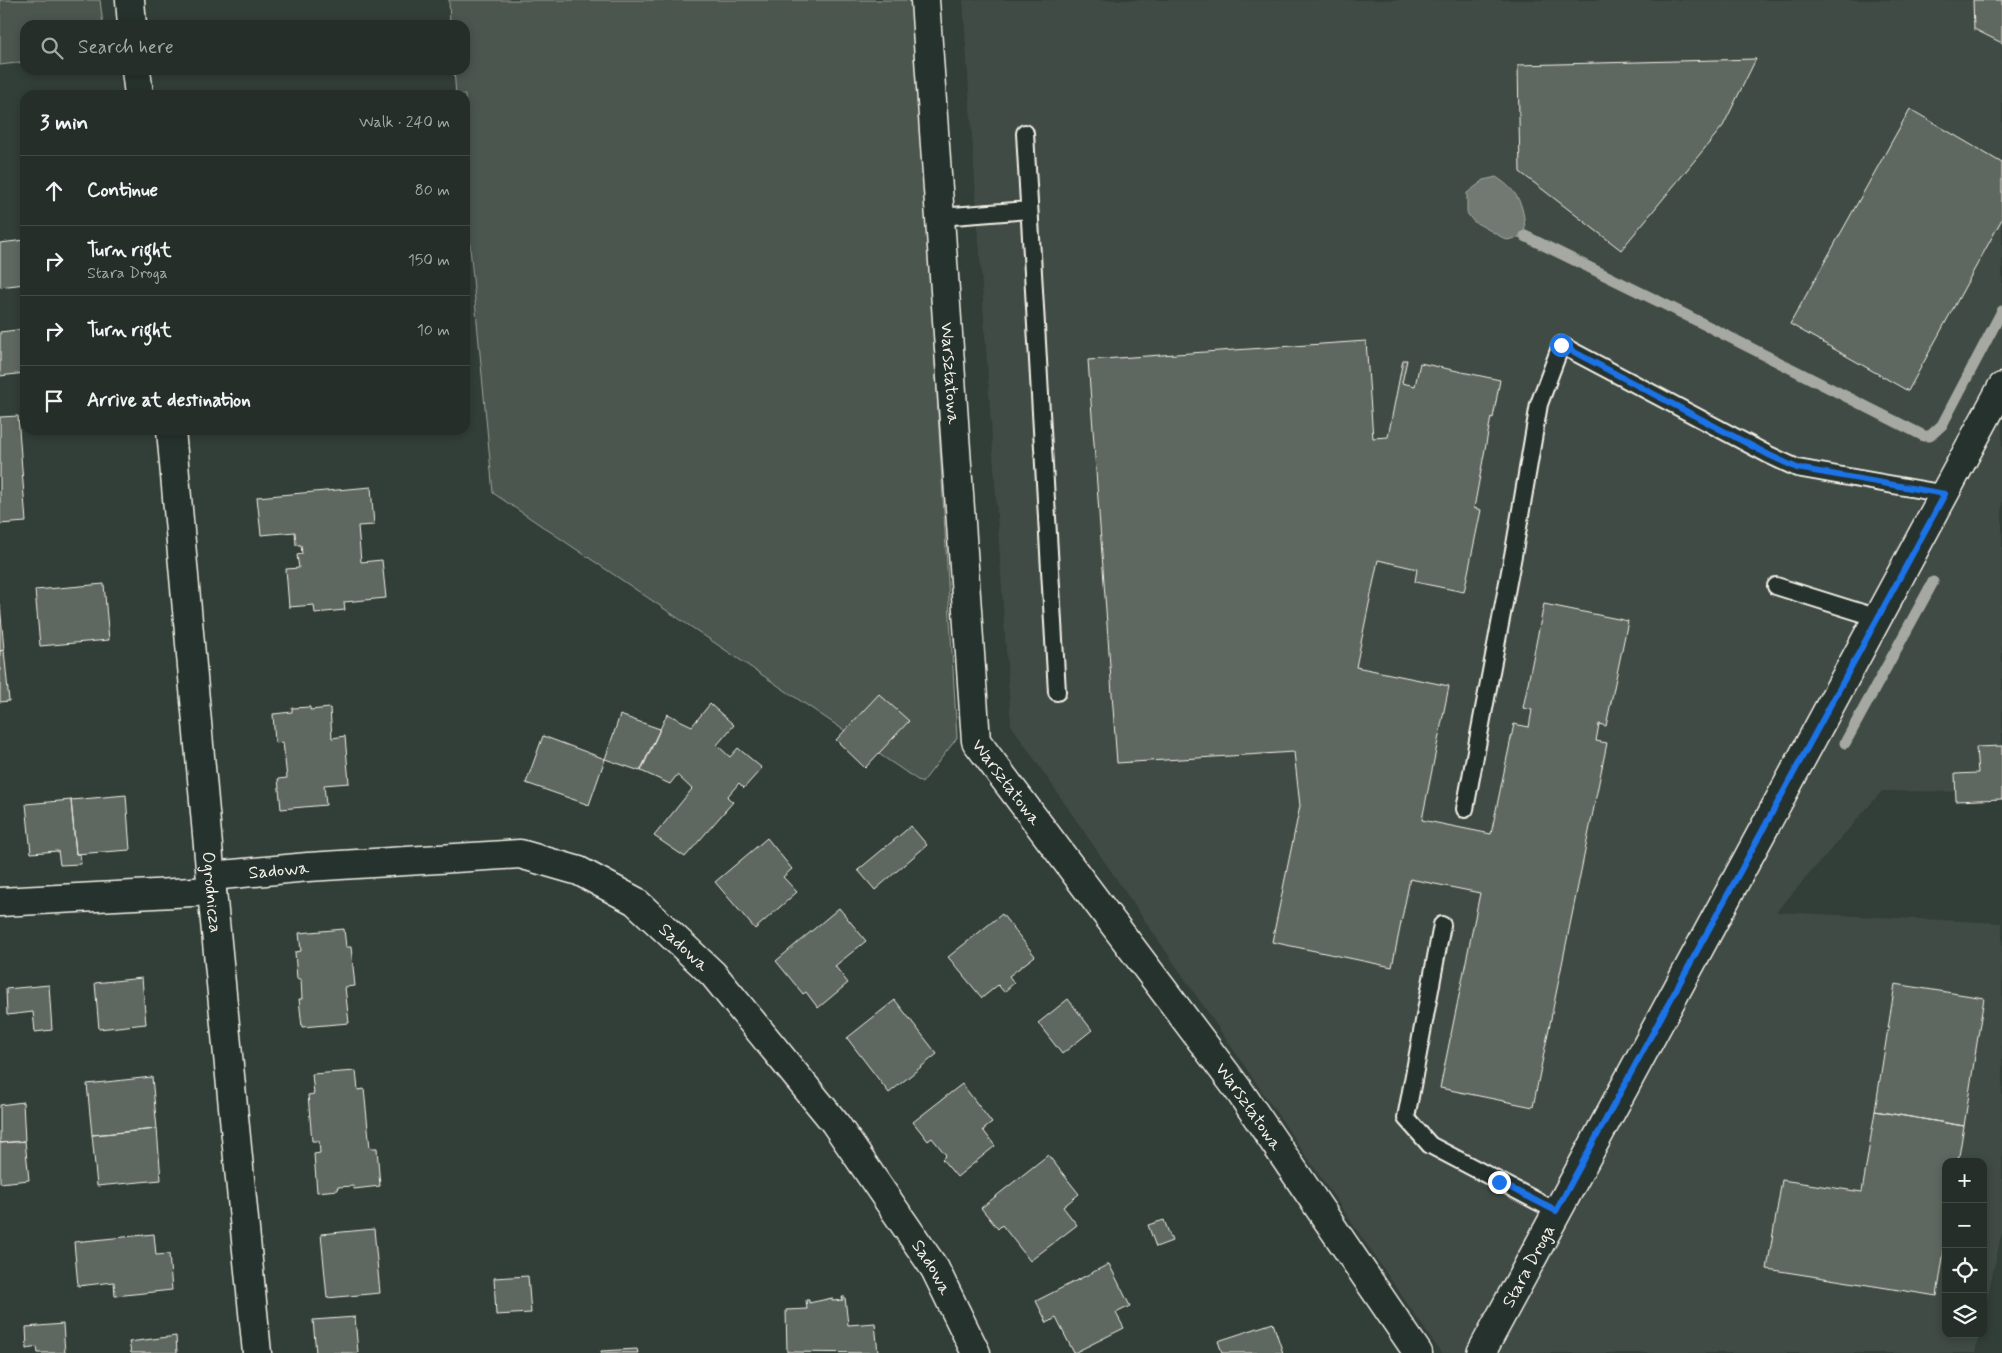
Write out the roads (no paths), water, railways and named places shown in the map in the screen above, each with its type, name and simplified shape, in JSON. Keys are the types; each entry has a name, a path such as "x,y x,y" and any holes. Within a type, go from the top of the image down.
{"street":[{"path":"130,0 132,20"},
{"name":"Warsztatowa","path":"925,0 976,741 1240,1092 1418,1353"},
{"path":"137,75 138,90"},
{"name":"Stara Droga","path":"1481,1353 2002,387"},
{"name":"Ogrodnicza","path":"172,435 192,637 212,884 257,1353"},
{"name":"Sadowa","path":"0,902 212,884 308,867 520,854 579,872 635,901 713,974 835,1123 935,1269 976,1353"}],"lane":[{"path":"1025,133 1057,692"},
{"path":"940,218 1029,210"},
{"path":"1464,809 1515,545 1539,404 1561,345 1797,468 1945,494"},
{"path":"1776,586 1878,618"},
{"path":"1442,925 1406,1118 1430,1146 1556,1211"}],"waterway":[{"path":"1525,236 1924,436 1930,436 1942,425 2002,311"},
{"path":"1845,743 1933,582"}]}
